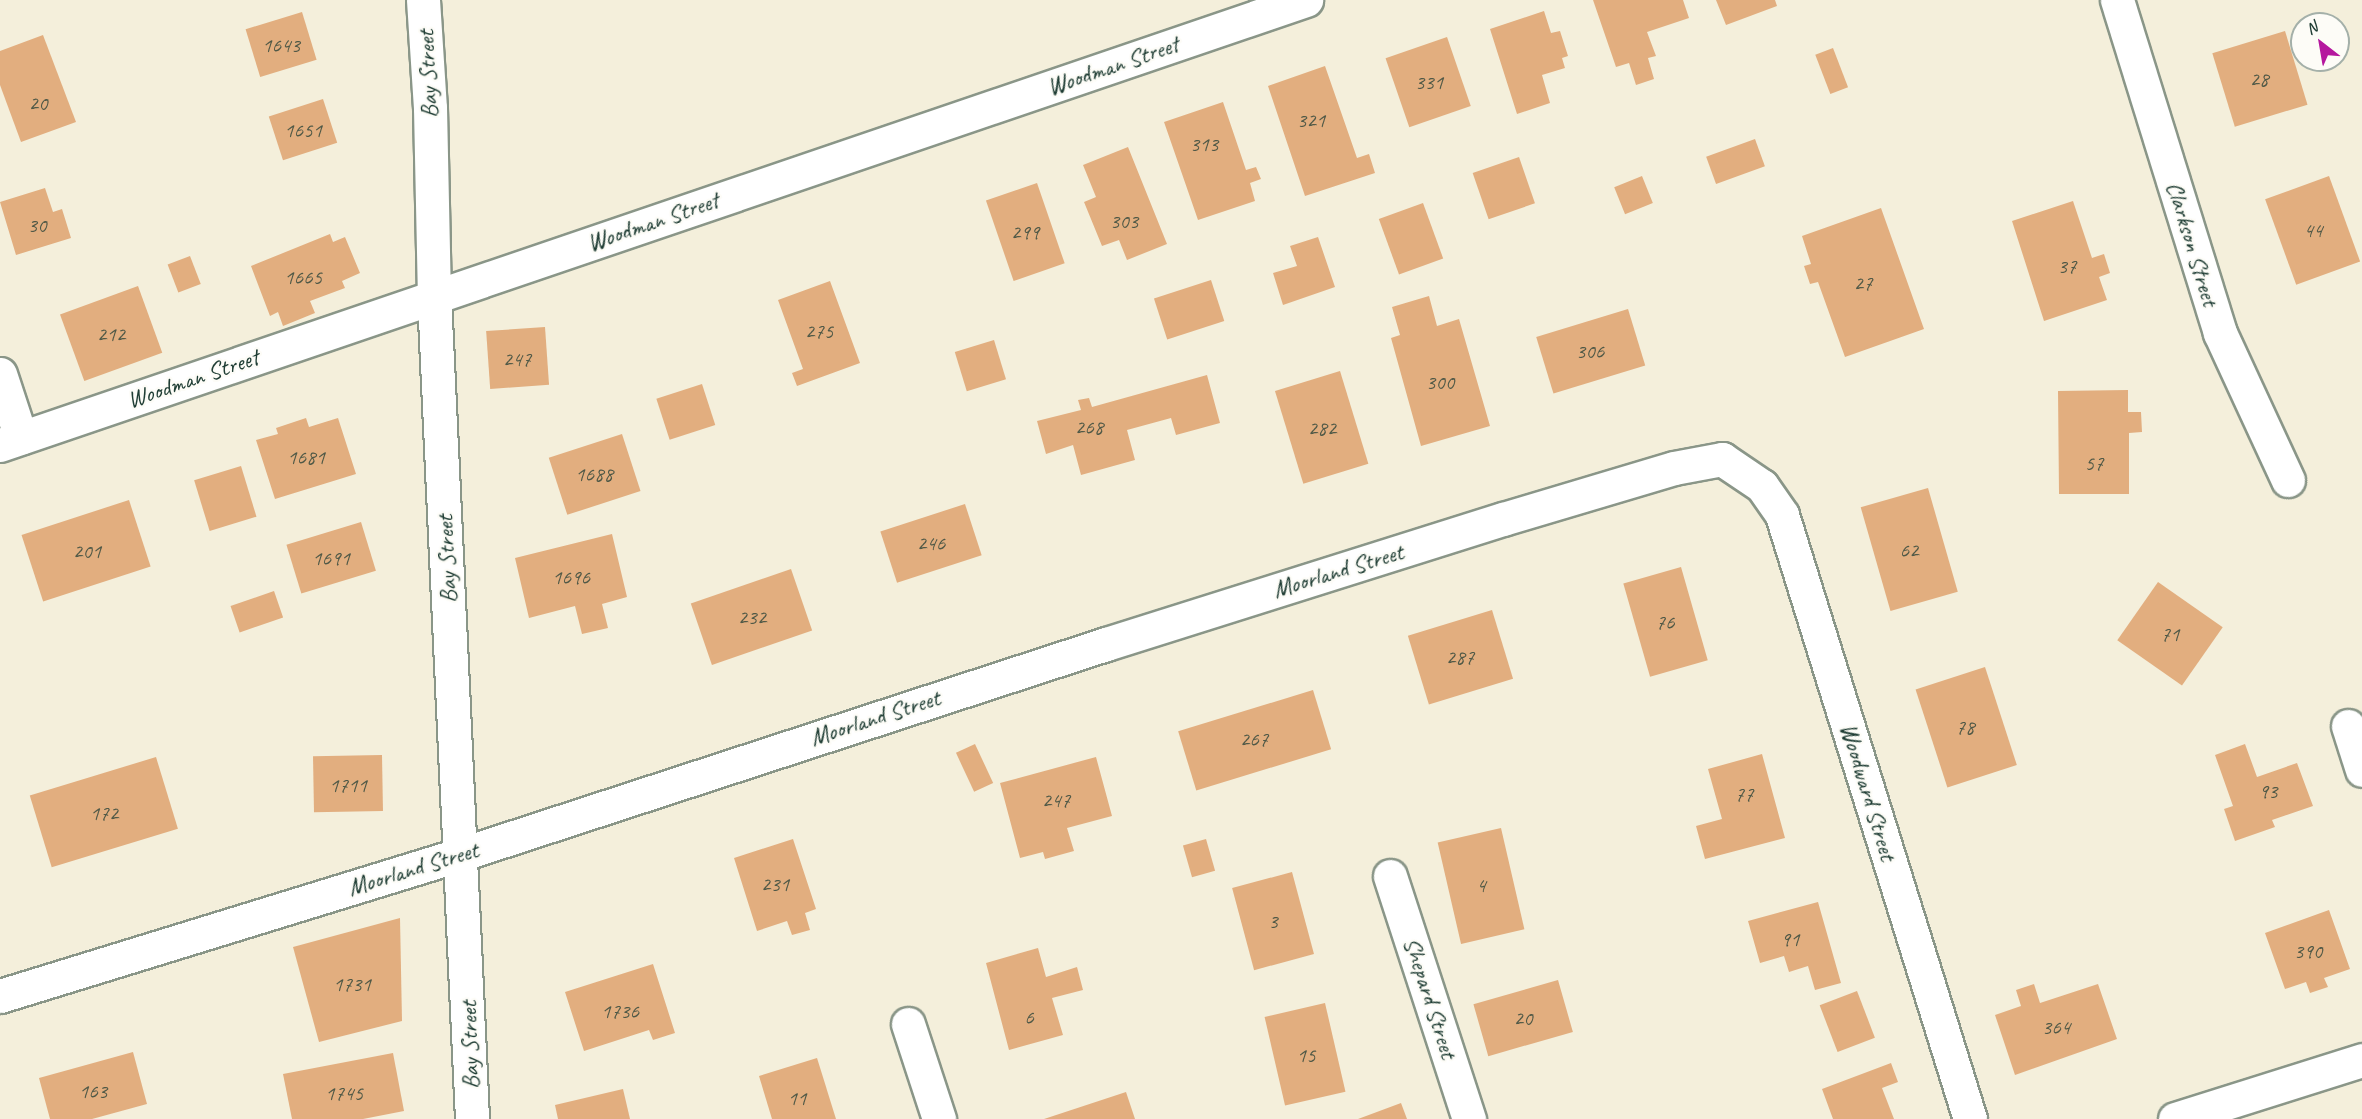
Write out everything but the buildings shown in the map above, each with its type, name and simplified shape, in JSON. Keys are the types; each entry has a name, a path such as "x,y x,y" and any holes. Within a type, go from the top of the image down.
{"street":[{"name":"Bay Street","path":"423,0 430,108 434,297 462,854 472,1119"},
{"name":"Woodman Street","path":"11,441 1306,0"},
{"name":"Clarkson Street","path":"2117,0 2220,333 2288,480"},
{"path":"0,374 11,441"},
{"name":"Moorland Street","path":"0,996 462,854 1106,644 1662,471 1722,459 1750,475"},
{"name":"Woodward Street","path":"1750,475 1762,486 1782,515 1970,1119"},
{"path":"2348,726 2362,770"},
{"name":"Shepard Street","path":"1390,876 1469,1119"},
{"path":"908,1024 939,1119"},
{"path":"2175,1119 2362,1060"}]}
